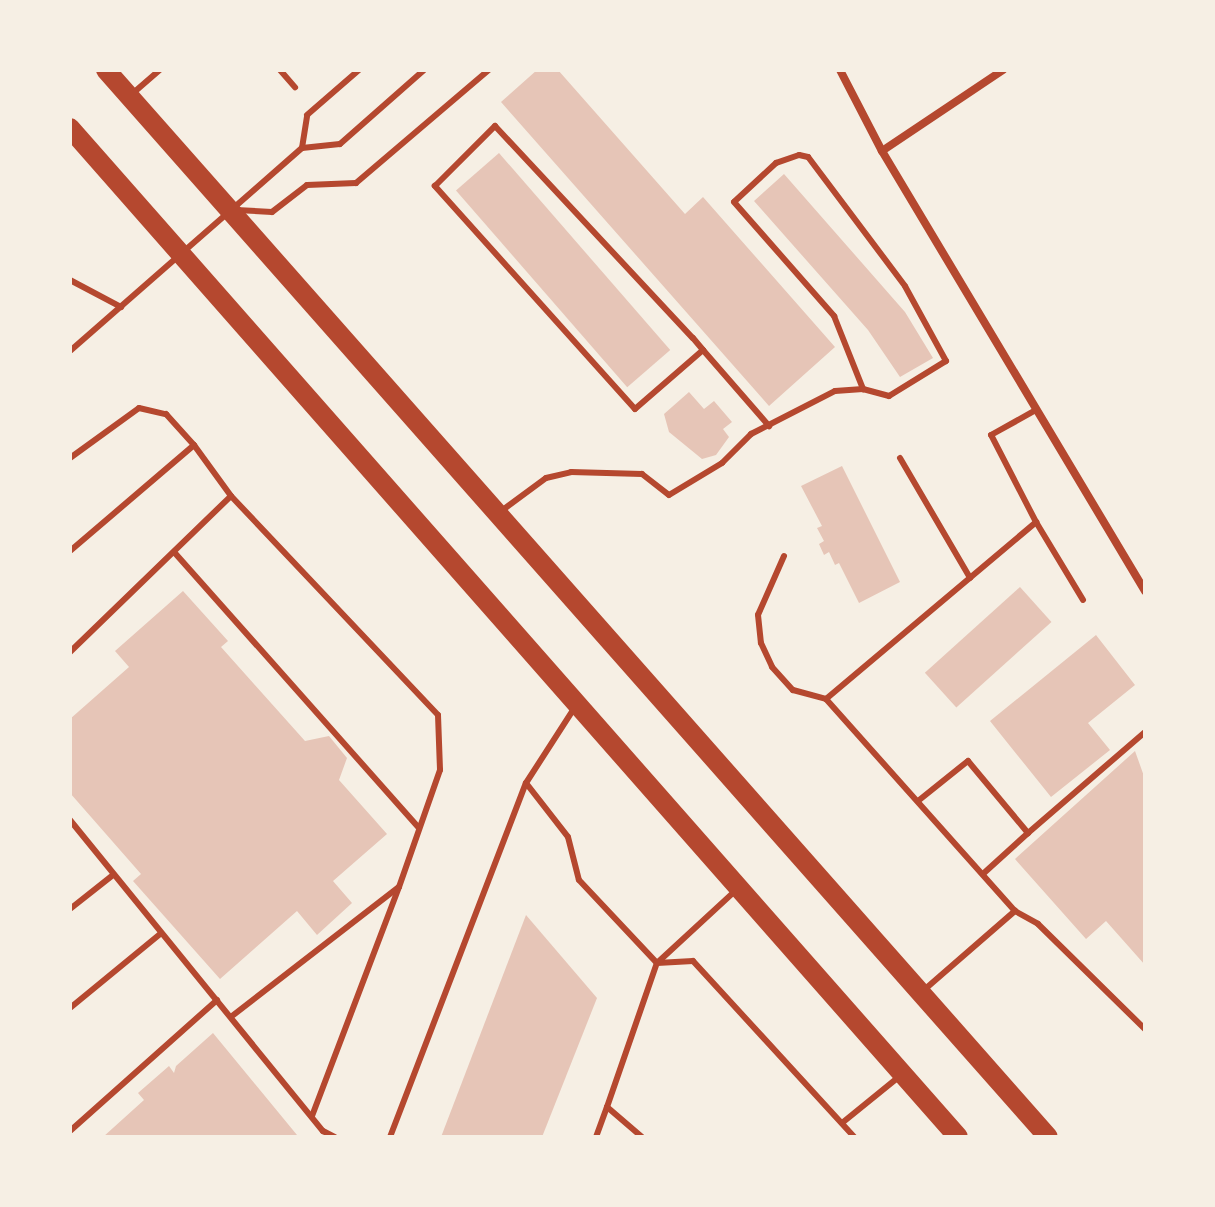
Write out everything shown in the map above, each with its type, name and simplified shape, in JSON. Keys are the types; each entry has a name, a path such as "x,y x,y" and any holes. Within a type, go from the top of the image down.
{"main road":[{"path":"106,70 1048,1137"},
{"path":"70,128 958,1137"}],"street":[{"path":"840,70 882,151 1145,591"},
{"path":"882,151 1003,70"}],"lane":[{"path":"130,96 160,70"},
{"path":"280,70 295,87"},
{"path":"302,148 307,115 359,70"},
{"path":"70,351 228,209 302,148 340,144 424,70"},
{"path":"228,209 272,212 307,185 356,183 489,70"},
{"path":"703,350 635,409 435,186 495,126 703,350 769,426"},
{"path":"497,514 546,478 571,472 642,474 669,495 769,426 835,391 863,389 889,396 946,361 905,286 808,157 799,155 776,163 734,202 834,316 863,389"},
{"path":"70,280 121,307"},
{"path":"70,458 139,408 166,414 194,445 231,496 438,715 440,770 312,1116"},
{"path":"1036,410 991,435 1036,522 1083,600"},
{"path":"70,551 194,445"},
{"path":"900,458 970,578"},
{"path":"70,652 231,496"},
{"path":"826,699 1036,522"},
{"path":"174,552 418,827"},
{"path":"784,556 758,615 761,643 793,690 826,699 1015,911 1038,924 1145,1029"},
{"path":"390,1137 526,783 577,704"},
{"path":"983,874 1145,732"},
{"path":"918,801 968,761 1028,833"},
{"path":"526,783 568,837 579,880 657,963 693,961 854,1137"},
{"path":"70,820 160,934 232,1016 312,1116 335,1137"},
{"path":"70,909 113,875"},
{"path":"232,1016 399,887"},
{"path":"596,1137 657,963 739,888"},
{"path":"920,994 1015,911"},
{"path":"70,1008 160,934"},
{"path":"70,1131 217,1000"},
{"path":"842,1123 902,1074"},
{"path":"607,1107 642,1137"}],"building":[{"path":"537,70 558,70 685,214 703,197 835,347 769,406 501,102"},
{"path":"499,153 670,350 627,387 456,190"},
{"path":"784,174 905,312 933,358 900,377 868,330 754,201"},
{"path":"689,392 704,409 714,401 732,422 723,429 729,437 716,455 702,459 669,432 664,414"},
{"path":"842,466 900,582 859,603 839,563 835,565 829,552 824,555 819,544 824,541 817,528 822,526 801,486"},
{"path":"1020,587 1051,622 956,708 925,673"},
{"path":"183,591 228,641 221,647 305,741 329,736 347,758 339,780 387,834 333,881 352,903 317,935 297,911 220,979 133,881 141,874 70,793 70,719 129,667 115,651"},
{"path":"1096,635 1135,685 1088,723 1110,750 1051,797 990,721"},
{"path":"1135,751 1145,779 1145,965 1106,921 1086,939 1015,859"},
{"path":"526,915 597,998 542,1137 441,1137"},
{"path":"213,1033 297,1135 103,1137 144,1100 138,1093 169,1066 174,1073 176,1066"}]}
